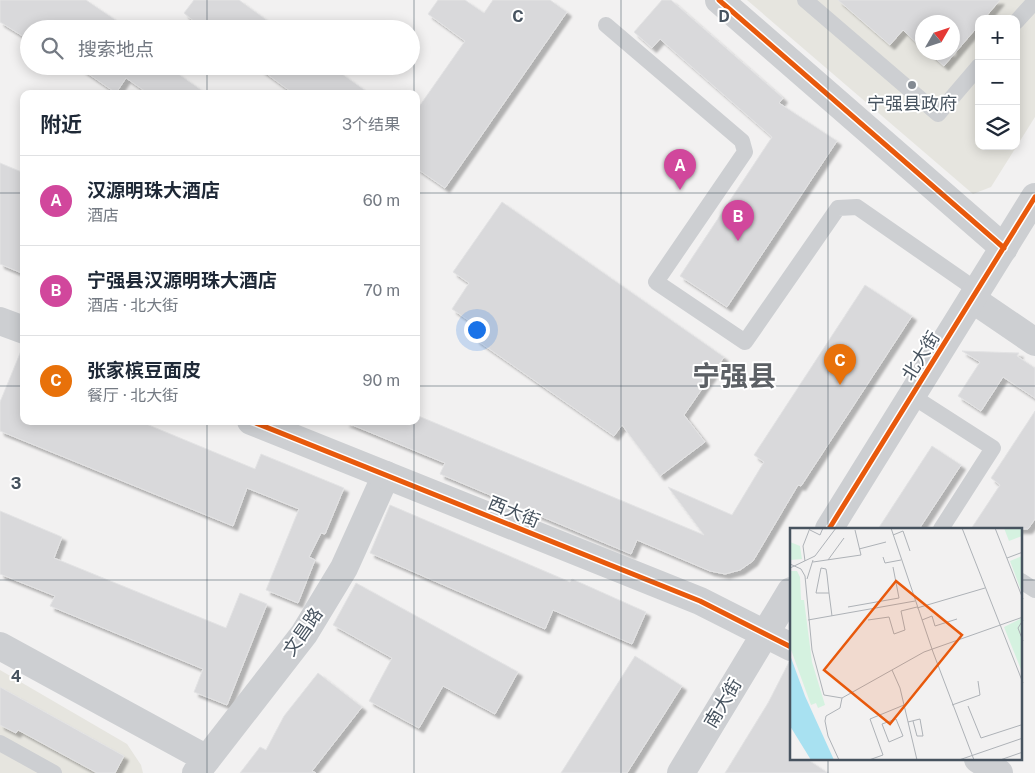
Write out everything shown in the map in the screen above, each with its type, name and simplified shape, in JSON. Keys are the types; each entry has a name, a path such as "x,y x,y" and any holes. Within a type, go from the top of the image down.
{"street":[{"path":"719,0 1004,248"},
{"name":"北大街","path":"830,528 1035,197"},
{"path":"975,295 1035,342"},
{"path":"0,321 20,328"},
{"name":"西大街","path":"261,425 700,601 790,647"},
{"name":"文昌路","path":"201,766 304,634 344,568 386,475"},
{"path":"764,634 790,593"},
{"name":"南大街","path":"681,773 764,634"},
{"path":"0,646 201,766"},
{"path":"980,760 999,773"}],"lane":[{"path":"805,0 938,114 975,71"},
{"path":"1020,17 1035,0"},
{"path":"606,25 742,141 745,152 656,282 745,342 838,208 857,207 975,295"},
{"path":"912,396 993,448 942,528"},
{"path":"1022,582 1035,590"},
{"path":"0,743 54,773"}],"shaded area":[{"name":"宁强县政府","path":"747,0 1035,0 1035,117 1020,141 1020,15 975,15 975,150 1014,150 991,187 973,194"},
{"path":"0,670 127,744 141,765 143,773 0,773"}],"building":[{"path":"0,0 86,0 116,20 20,20 20,34 0,22"},
{"path":"194,0 239,0 267,20 192,20 184,13"},
{"path":"438,0 465,0 484,13 493,0 550,0 567,12 445,188 420,171 420,105 465,41 428,14"},
{"path":"662,0 671,0 783,98 779,103 837,141 727,307 680,276 772,137 660,39 652,48 634,32"},
{"path":"838,0 1000,0 987,15 975,15 975,30 960,47 960,15 915,15 915,41 903,30 890,45"},
{"path":"937,60 949,60 944,66"},
{"path":"90,75 180,75 201,90 143,90 126,78 118,90 112,90"},
{"path":"268,75 344,75 364,90 289,90"},
{"path":"0,163 20,171 20,272 0,264"},
{"path":"502,202 724,357 684,415 705,442 660,476 622,425 614,436 475,339 481,329 452,309 469,283 453,272"},
{"path":"865,285 912,316 801,486 798,485 753,561 740,570 725,574 710,571 637,540 631,554 440,474 445,463 352,425 420,425 420,417 704,535 668,487 732,515 764,462 754,455"},
{"path":"962,351 1019,353 1017,356 1035,368 1035,398 1003,377 981,411 958,396 980,362"},
{"path":"20,353 20,425 149,425 255,469 261,454 344,488 325,534 321,533 309,557 315,560 298,603 266,590 299,509 247,488 233,526 0,431 0,402"},
{"path":"1035,411 1035,519 1028,529 972,528 1000,485 991,478"},
{"path":"932,446 961,465 920,528 879,528"},
{"path":"390,505 570,582 572,579 646,612 632,644 553,610 545,629 370,553"},
{"path":"0,511 62,537 54,558 226,628 240,593 267,604 227,705 194,692 203,669 50,606 55,596 0,574"},
{"path":"356,583 518,672 495,714 443,686 419,728 369,701 392,658 333,625"},
{"path":"635,656 682,686 627,773 561,773"},
{"path":"790,662 790,760 808,760 828,773 725,773 768,703"},
{"path":"318,673 362,707 312,771 316,773 240,773 260,747 266,750 284,716"},
{"path":"0,687 124,756 115,773 97,773 18,730 16,733 0,725"}],"cycle path":[{"path":"719,0 1004,248"},
{"path":"830,528 1035,197"},
{"path":"261,425 700,601 790,646"}],"place":[{"name":"宁强县政府","path":"912,85"},
{"name":"汉源明珠大酒店","path":"680,190"},
{"name":"宁强县汉源明珠大酒店","path":"738,241"},
{"name":"张家槟豆面皮","path":"840,385"}],"district":[{"name":"宁强县","path":"734,376"}]}
